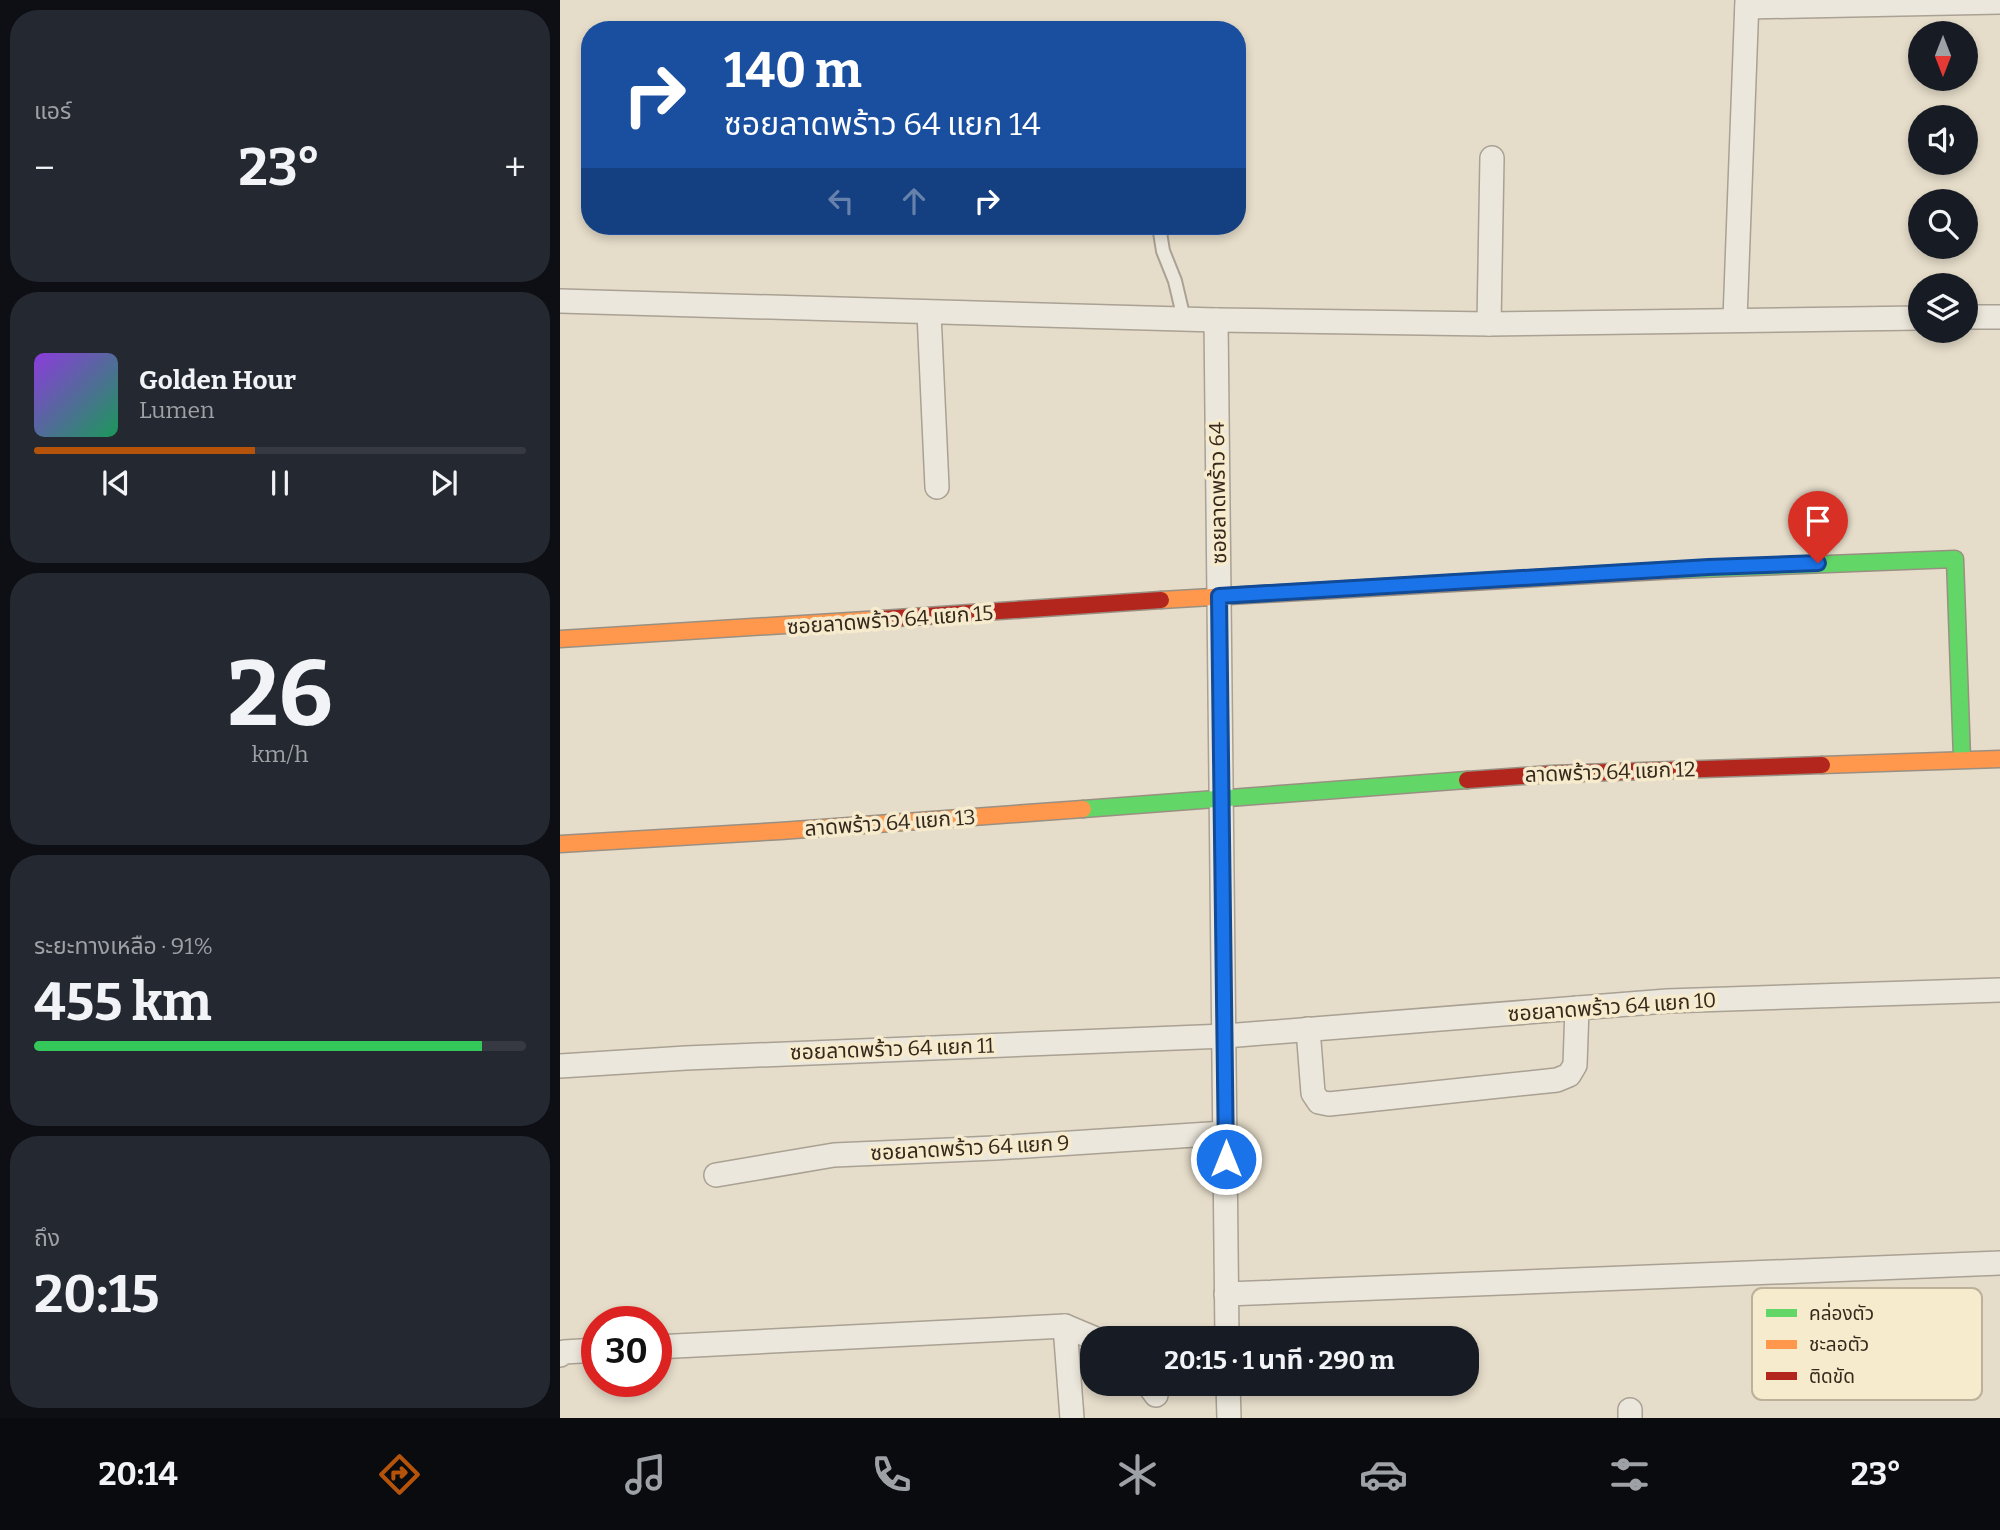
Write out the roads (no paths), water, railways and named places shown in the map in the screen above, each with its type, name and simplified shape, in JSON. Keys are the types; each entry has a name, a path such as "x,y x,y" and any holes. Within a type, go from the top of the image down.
{"street":[{"path":"1735,319 1747,3 2000,2"},
{"path":"1489,324 1492,158"},
{"path":"560,301 929,313 1489,324 1908,318"},
{"path":"929,313 937,487"},
{"path":"1978,317 2000,317"},
{"name":"ซอยลาดพร้าว 64","path":"1216,320 1227,1326"},
{"name":"ซอยลาดพร้าว 64 แยก 15","path":"560,639 762,629 1219,596 1709,567 1955,559 1962,759"},
{"name":"ลาดพร้าว 64 แยก 12","path":"1220,797 1551,774 2000,759"},
{"name":"ลาดพร้าว 64 แยก 13","path":"560,844 780,831 1220,797"},
{"name":"ซอยลาดพร้าว 64 แยก 10","path":"1225,1036 1667,1001 2000,990"},
{"path":"1308,1030 1313,1093 1319,1102 1329,1104 1557,1080 1569,1075 1575,1066 1577,1008"},
{"name":"ซอยลาดพร้าว 64 แยก 11","path":"560,1066 686,1058 1225,1036"},
{"name":"ซอยลาดพร้าว 64 แยก 9","path":"716,1175 834,1155 1225,1133"},
{"path":"1226,1294 2000,1263"},
{"path":"672,1346 1065,1326 1080,1332"},
{"path":"1065,1326 1072,1418"},
{"path":"560,1355 564,1352 581,1351"},
{"path":"1228,1396 1229,1418"}],"lane":[{"path":"1160,235 1184,319"}]}
